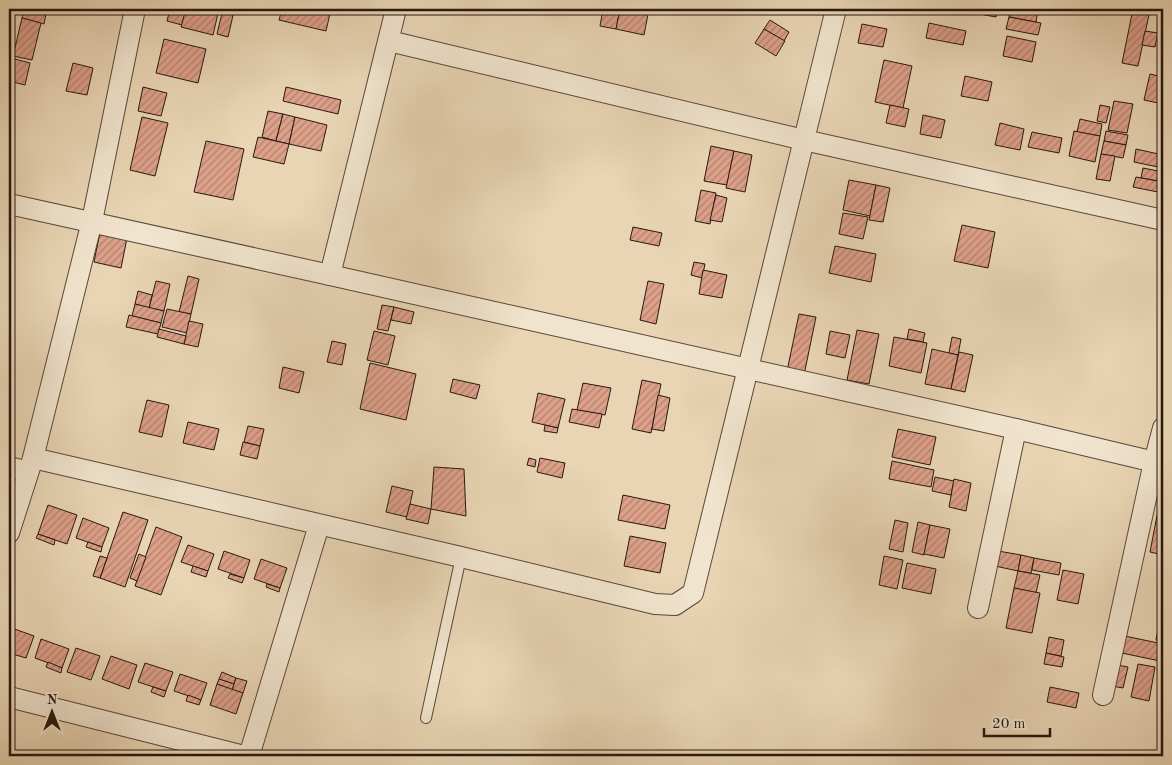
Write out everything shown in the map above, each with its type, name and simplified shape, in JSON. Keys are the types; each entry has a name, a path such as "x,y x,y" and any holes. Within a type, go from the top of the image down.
{"street":[{"path":"9,533 31,465 92,221 135,9"},
{"path":"330,275 396,9"},
{"path":"9,467 31,465 319,525 655,604 675,605 693,593 836,9"},
{"path":"389,41 804,140 1163,220"},
{"path":"9,204 92,221 1159,463"},
{"path":"1103,695 1159,463 1163,428"},
{"path":"978,608 1016,430"},
{"path":"249,756 319,525"},
{"path":"9,697 213,753 244,756"}],"lane":[{"path":"426,718 461,557"}],"building":[{"path":"24,9 47,9 44,24 22,18"},
{"path":"170,9 186,9 182,25 167,21"},
{"path":"186,9 219,9 213,35 181,27"},
{"path":"223,9 234,11 228,37 217,34"},
{"path":"282,9 331,9 326,31 279,20"},
{"path":"603,9 620,9 616,29 600,26"},
{"path":"620,9 649,9 644,35 616,29"},
{"path":"974,9 998,9 996,17 974,13"},
{"path":"1011,9 1038,9 1036,22 1009,17"},
{"path":"1133,9 1150,10 1138,66 1122,63"},
{"path":"1163,9 1163,32 1159,31"},
{"path":"1009,17 1041,23 1038,35 1006,29"},
{"path":"22,18 41,23 32,60 13,56"},
{"path":"770,20 789,32 784,41 764,29"},
{"path":"929,23 966,31 963,45 926,38"},
{"path":"862,24 887,29 883,47 858,43"},
{"path":"764,29 785,41 776,56 755,43"},
{"path":"1145,31 1158,33 1155,47 1142,45"},
{"path":"1007,36 1036,42 1032,62 1003,56"},
{"path":"164,39 206,49 198,83 156,73"},
{"path":"11,58 30,63 25,85 9,81"},
{"path":"884,60 912,66 903,108 875,102"},
{"path":"73,63 93,68 87,95 66,91"},
{"path":"1150,74 1163,77 1163,104 1144,100"},
{"path":"965,76 992,82 988,101 961,96"},
{"path":"143,87 167,93 161,116 138,111"},
{"path":"286,87 341,100 338,114 283,101"},
{"path":"1114,101 1133,104 1127,133 1108,130"},
{"path":"890,105 909,109 905,127 886,123"},
{"path":"1100,105 1110,107 1106,123 1097,121"},
{"path":"268,111 283,114 276,141 262,137"},
{"path":"283,114 295,117 289,144 276,141"},
{"path":"923,115 945,120 941,138 920,134"},
{"path":"142,117 168,123 155,176 130,170"},
{"path":"295,117 327,125 321,151 289,144"},
{"path":"1080,119 1102,124 1100,136 1077,132"},
{"path":"1000,123 1024,129 1020,150 995,145"},
{"path":"1074,131 1100,136 1095,162 1069,156"},
{"path":"1106,131 1128,135 1126,145 1104,141"},
{"path":"1032,132 1062,138 1059,153 1028,147"},
{"path":"258,137 289,144 284,164 253,157"},
{"path":"206,141 244,149 233,200 194,192"},
{"path":"1104,141 1126,145 1123,158 1101,154"},
{"path":"711,146 734,151 727,185 704,181"},
{"path":"1136,149 1163,155 1163,168 1134,162"},
{"path":"734,151 752,155 745,192 726,188"},
{"path":"1101,154 1115,156 1110,181 1096,179"},
{"path":"1143,168 1163,172 1163,182 1141,178"},
{"path":"1136,177 1163,182 1163,193 1133,187"},
{"path":"849,180 876,185 870,216 843,210"},
{"path":"876,185 890,188 883,222 869,220"},
{"path":"701,190 716,193 710,224 695,221"},
{"path":"716,195 727,198 722,222 710,220"},
{"path":"843,213 868,217 863,239 839,234"},
{"path":"962,225 995,232 988,268 954,261"},
{"path":"633,227 662,233 659,246 630,240"},
{"path":"100,232 127,238 121,268 94,262"},
{"path":"835,246 876,254 871,282 829,273"},
{"path":"694,262 705,264 702,278 691,275"},
{"path":"703,270 727,275 722,298 699,294"},
{"path":"188,276 199,279 191,314 179,312"},
{"path":"156,281 170,284 164,311 149,308"},
{"path":"648,281 664,284 656,324 640,320"},
{"path":"138,291 152,295 149,308 135,304"},
{"path":"135,304 164,311 161,323 132,316"},
{"path":"382,305 394,307 388,331 377,329"},
{"path":"394,307 414,312 411,324 391,320"},
{"path":"167,309 191,314 187,333 162,327"},
{"path":"799,314 816,317 804,375 787,371"},
{"path":"129,315 161,323 158,334 126,327"},
{"path":"189,321 203,324 198,347 184,344"},
{"path":"159,329 186,336 184,344 157,337"},
{"path":"909,329 925,333 923,342 907,339"},
{"path":"857,330 879,334 869,384 847,380"},
{"path":"374,331 395,336 388,365 367,360"},
{"path":"830,331 850,335 845,358 826,354"},
{"path":"894,337 927,343 921,373 889,366"},
{"path":"952,337 961,339 958,355 949,353"},
{"path":"332,341 346,344 342,365 327,362"},
{"path":"932,349 958,355 951,389 925,384"},
{"path":"959,352 973,355 965,392 951,389"},
{"path":"370,363 416,374 406,420 360,409"},
{"path":"283,367 304,372 299,393 279,388"},
{"path":"453,379 480,385 476,399 450,392"},
{"path":"642,380 661,384 651,433 632,429"},
{"path":"583,383 611,388 605,415 577,410"},
{"path":"538,393 565,399 558,428 532,422"},
{"path":"658,395 670,398 664,431 652,429"},
{"path":"147,400 169,405 162,437 139,432"},
{"path":"572,409 602,414 599,428 569,422"},
{"path":"188,422 219,429 214,450 183,443"},
{"path":"545,425 558,428 557,433 544,431"},
{"path":"248,426 264,429 260,446 244,442"},
{"path":"898,429 936,437 930,465 892,457"},
{"path":"243,442 260,446 257,459 240,455"},
{"path":"529,458 536,460 535,467 527,465"},
{"path":"540,458 565,463 562,478 537,472"},
{"path":"892,461 934,470 931,487 889,479"},
{"path":"434,467 464,469 466,516 431,509"},
{"path":"935,477 954,481 951,495 932,491"},
{"path":"954,479 971,483 966,511 949,507"},
{"path":"392,486 413,491 407,517 386,512"},
{"path":"623,495 670,505 665,529 618,520"},
{"path":"1160,500 1163,501 1163,555 1150,552"},
{"path":"410,504 431,509 428,524 406,519"},
{"path":"48,505 77,515 67,544 38,534"},
{"path":"123,512 148,520 125,587 100,578"},
{"path":"83,518 109,528 102,547 76,538"},
{"path":"895,520 908,523 903,552 889,549"},
{"path":"918,522 930,525 924,555 912,552"},
{"path":"930,525 950,529 944,558 924,554"},
{"path":"156,527 182,537 161,595 135,586"},
{"path":"38,534 55,540 54,545 36,538"},
{"path":"630,536 666,543 660,573 624,566"},
{"path":"88,542 102,547 101,552 86,547"},
{"path":"188,545 214,554 208,571 181,562"},
{"path":"224,551 250,560 244,578 218,569"},
{"path":"998,551 1021,555 1018,571 995,566"},
{"path":"139,554 146,557 137,581 130,578"},
{"path":"1021,555 1034,558 1031,573 1018,571"},
{"path":"100,556 107,558 100,578 93,576"},
{"path":"884,556 903,560 897,589 879,585"},
{"path":"1034,558 1061,563 1059,575 1032,570"},
{"path":"261,559 287,568 280,588 254,579"},
{"path":"907,563 936,569 931,594 902,588"},
{"path":"193,566 208,571 206,577 191,572"},
{"path":"1063,570 1084,574 1078,604 1057,600"},
{"path":"1018,571 1040,575 1036,593 1014,588"},
{"path":"230,574 244,578 242,583 228,578"},
{"path":"267,584 280,588 279,592 266,587"},
{"path":"1014,588 1040,593 1032,633 1006,628"},
{"path":"1163,605 1163,625 1159,625"},
{"path":"1159,625 1163,625 1163,642 1156,640"},
{"path":"9,627 34,636 26,658 9,653"},
{"path":"1120,635 1163,644 1160,661 1117,652"},
{"path":"1049,637 1064,640 1061,656 1046,653"},
{"path":"41,639 69,649 62,668 35,658"},
{"path":"76,648 100,656 91,680 67,672"},
{"path":"1046,653 1064,657 1062,667 1044,664"},
{"path":"111,656 137,665 129,689 102,679"},
{"path":"48,662 62,668 61,673 46,667"},
{"path":"145,663 173,672 166,691 138,682"},
{"path":"1138,664 1155,667 1149,701 1131,697"},
{"path":"1117,665 1128,667 1123,688 1112,686"},
{"path":"222,672 236,678 234,684 219,679"},
{"path":"180,674 207,683 201,700 174,691"},
{"path":"236,678 247,681 243,693 232,690"},
{"path":"219,679 234,684 232,690 217,684"},
{"path":"217,684 243,693 236,714 210,705"},
{"path":"153,687 166,691 164,697 151,692"},
{"path":"1050,687 1079,693 1076,708 1047,702"},
{"path":"188,695 201,700 199,705 186,701"}]}
